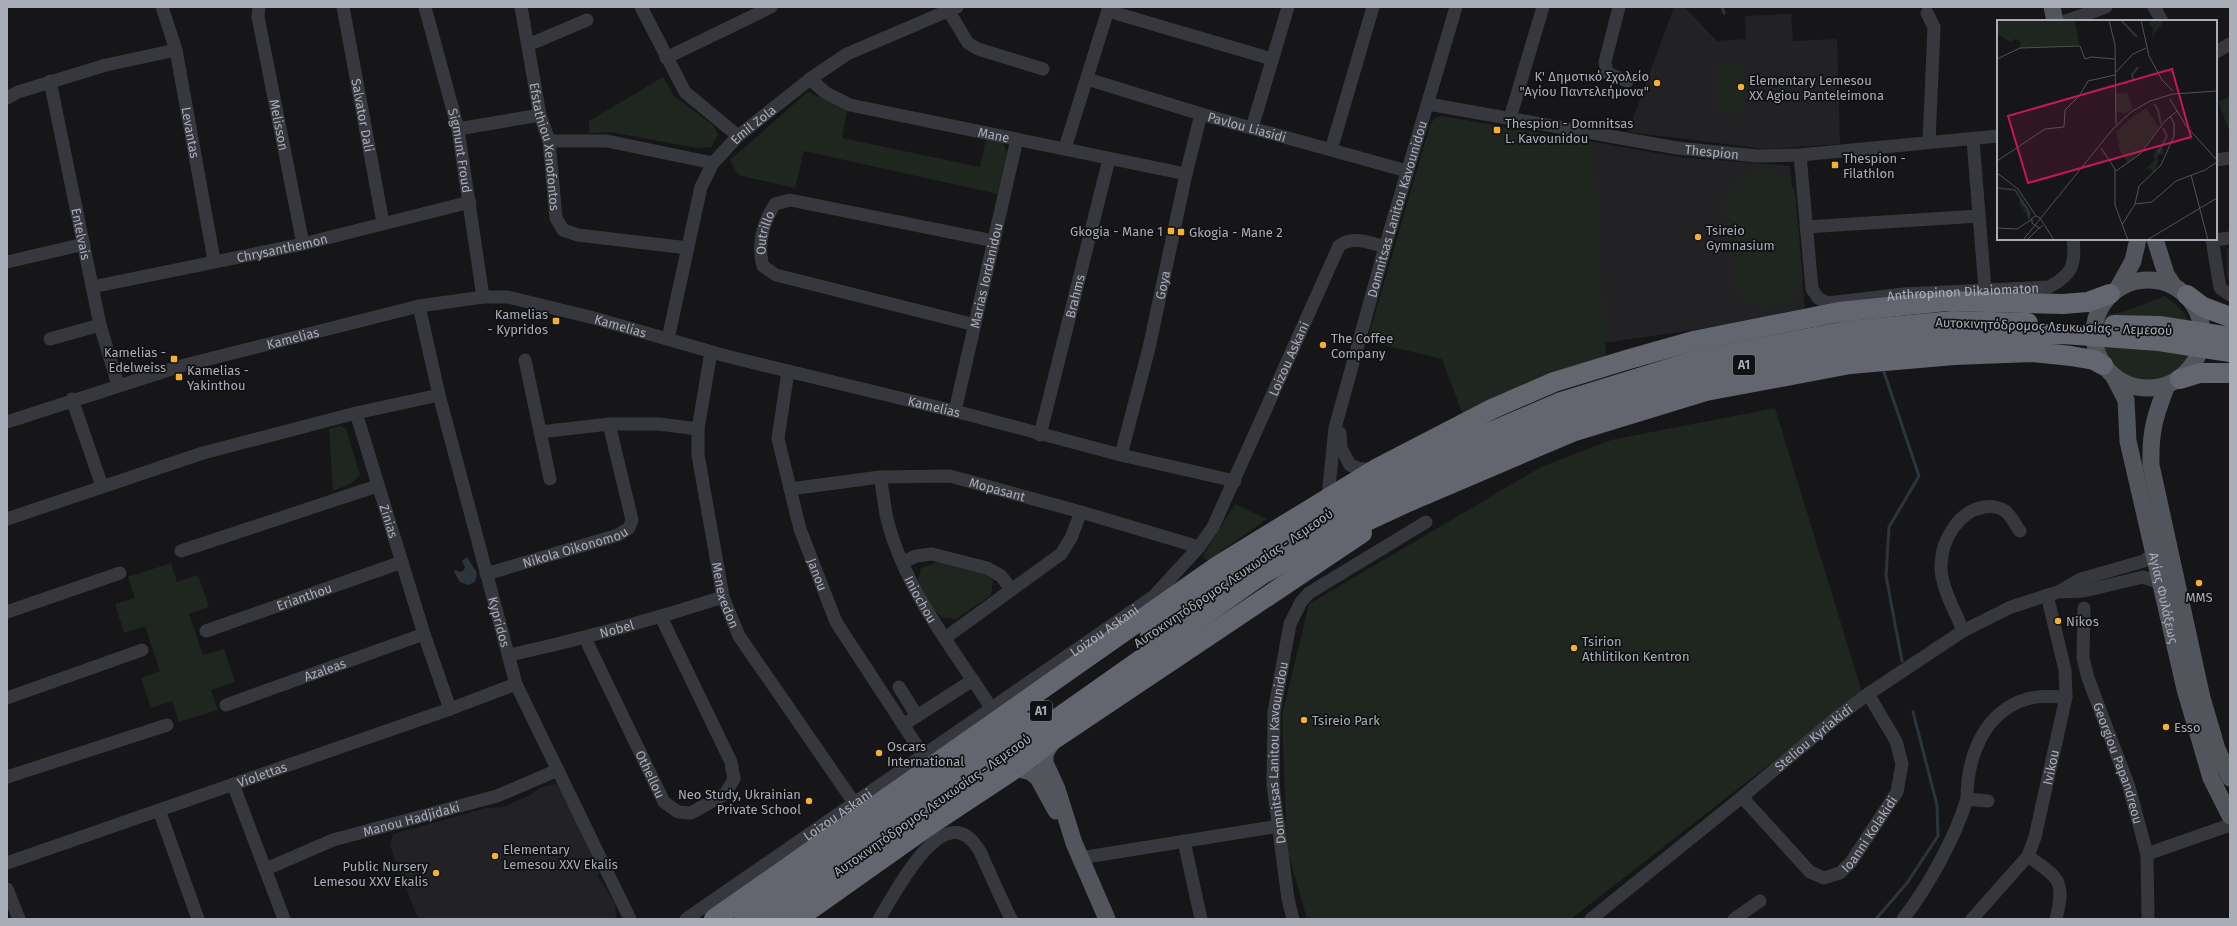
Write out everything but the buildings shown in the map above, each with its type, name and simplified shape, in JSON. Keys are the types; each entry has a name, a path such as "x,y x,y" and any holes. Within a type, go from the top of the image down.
{"highway":[{"path":"2180,290 2203,307 2230,317"},
{"path":"1334,501 1376,469 1492,409 1554,382 1693,341 1839,312 1947,301 2082,302 2114,291"},
{"name":"Αυτοκινητόδρομος Λευκωσίας - Λεμεσού","path":"744,919 1261,556 1334,501 1561,402 1697,360 1846,331 1953,321 2159,326 2230,337"},
{"name":"Αυτοκινητόδρομος Λευκωσίας - Λεμεσού","path":"772,919 1080,700 1261,575 1375,504 1462,461 1565,416 1701,373 1849,346 1955,338 2062,334 2159,341 2230,352"},
{"path":"1296,553 1408,502 1572,432 1699,394 1850,364 1954,355 2032,352 2071,356 2094,360 2108,371"},
{"path":"2173,382 2200,372 2230,373"},
{"path":"714,919 1219,565 1367,484 1492,409"},
{"path":"797,919 924,829 1016,768 1053,740 1356,537 1466,478"}],"main road":[{"path":"2040,7 2043,20"},
{"path":"2052,7 2055,20"},
{"path":"2138,240 2133,261 2114,291 2100,307 2094,323 2093,338 2096,352 2108,371 2126,384 2139,388 2153,388 2173,382 2194,364 2202,341 2202,328 2198,310 2166,274 2155,240"},
{"path":"2114,291 2135,281 2154,280 2180,290"},
{"name":"Αγίας Φυλάξεως","path":"2108,371 2126,400 2128,441 2185,687 2210,778 2230,816"},
{"name":"Αγίας Φυλάξεως","path":"2173,382 2154,421 2150,441 2151,465 2202,698 2217,749 2230,778"},
{"path":"1053,740 1045,754 1045,763 1057,789 1077,850"},
{"path":"1016,768 1031,772 1038,778 1077,850 1107,919"}],"street":[{"name":"Levantas","path":"162,7 176,50 214,260"},
{"name":"Melisson","path":"259,7 258,17 302,244"},
{"name":"Salvator Dali","path":"343,7 383,223"},
{"name":"Sigmunt Froud","path":"425,7 458,129 483,297"},
{"name":"Efstathiou Xenofontos","path":"521,7 540,115 549,141 556,218 563,230 578,235 688,248"},
{"path":"641,7 666,58 685,92 738,136"},
{"path":"666,58 771,7"},
{"path":"1252,128 1288,7"},
{"path":"1331,150 1373,7"},
{"name":"Domnitsas Lanitou Kavounidou","path":"1334,501 1335,428 1385,247 1456,7"},
{"path":"1510,118 1543,7"},
{"path":"1619,7 1605,62 1607,73 1627,81"},
{"path":"2069,20 2106,7"},
{"path":"2154,7 2161,20"},
{"path":"953,9 968,43 978,49 1043,69"},
{"name":"Emil Zola","path":"668,339 701,187 713,163 738,136 810,79 847,54 953,9"},
{"path":"1065,148 1108,9 1272,59"},
{"path":"1927,13 1934,27 1929,142"},
{"path":"528,45 587,20"},
{"path":"2217,51 2230,44"},
{"path":"7,98 18,92 50,81 106,65 176,50"},
{"name":"Mane","path":"810,79 826,93 850,105 1186,174"},
{"name":"Pavlou Liasidi","path":"1087,79 1201,114 1407,171"},
{"name":"Entelvais","path":"50,81 100,325 118,385"},
{"name":"Thespion","path":"1428,104 1677,148 1757,156 1800,155 1929,142 1973,140 1997,136"},
{"name":"Goya","path":"1121,455 1149,348 1186,174 1201,114"},
{"path":"458,129 540,115"},
{"name":"Marias Iordanidou","path":"955,411 1017,139"},
{"path":"1973,140 1985,289"},
{"path":"549,141 607,141 713,163"},
{"path":"1800,155 1806,227 1979,216"},
{"path":"2217,160 2230,158"},
{"name":"Brahms","path":"1040,435 1109,159"},
{"name":"Outrillo","path":"975,325 776,275 763,266 759,254 766,218 775,204 790,200 994,241"},
{"name":"Chrysanthemon","path":"92,287 214,260 302,244 470,202"},
{"name":"Anthropinon Dikaiomaton","path":"1806,227 1812,290 1818,298 1828,303 1904,294 2049,287 2063,280 2073,267 2075,253 2073,240"},
{"path":"2217,239 2230,238"},
{"name":"Loizou Askani","path":"686,919 855,804 923,755 992,709 1154,596 1199,547 1213,527 1235,481 1339,246 1343,242 1359,240 1385,247"},
{"path":"2212,240 2220,288 2230,294"},
{"path":"7,262 84,244"},
{"name":"Kamelias","path":"7,422 72,399 181,366 419,306 483,297 508,297 668,339 711,352 955,411 1040,435 1121,455 1235,481"},
{"name":"Kypridos","path":"419,306 439,395 486,574 510,655 516,684 630,919"},
{"path":"50,339 100,325"},
{"name":"Menexedon","path":"711,352 698,429 698,455 723,597 738,636 855,804"},
{"path":"525,360 550,478"},
{"name":"Janou","path":"788,371 778,439 800,529 836,622 923,755"},
{"path":"7,519 203,453 356,413 439,395"},
{"path":"72,399 102,486"},
{"name":"Domnitsas Lanitou Kavounidou","path":"1340,411 1341,448 1347,461 1350,465 1360,469 1376,469"},
{"name":"Zinias","path":"356,413 377,486 424,634 450,709"},
{"path":"540,432 609,424 659,424 698,429"},
{"name":"Nikola Oikonomou","path":"486,574 618,535 629,528 632,520 609,424"},
{"name":"Mopasant","path":"790,489 880,477 950,476 1081,512 1199,547"},
{"name":"Iniochou","path":"880,477 888,520 903,562 922,602 992,709"},
{"path":"181,552 377,486"},
{"path":"1962,631 1942,579 1941,563 1946,540 1963,516 1974,509 1992,506 2005,511 2020,531"},
{"path":"945,638 1011,588 1032,577 1061,554 1071,538 1081,512"},
{"name":"Domnitsas Lanitou Kavounidou","path":"1293,919 1287,892 1274,785 1274,705 1290,624 1301,602 1309,593 1426,522"},
{"name":"Steliou Kyriakidi","path":"1595,918 1836,718 1868,694 1962,631 2011,607 2053,593 2081,579 2144,561 2150,556 2152,548"},
{"path":"903,562 916,556 932,554 987,568 1000,576 1011,588"},
{"name":"Erianthou","path":"206,632 402,562"},
{"path":"7,612 120,573"},
{"name":"Steliou Kyriakidi","path":"2053,593 2084,591 2143,577 2160,583"},
{"name":"Ivikou","path":"1972,919 2028,856 2035,837 2066,698 2065,670 2053,593"},
{"name":"Nobel","path":"510,655 585,638 661,617 723,597"},
{"name":"Georgiou Papandreou","path":"2084,608 2084,658 2088,678 2129,787 2147,854 2150,907 2148,919"},
{"name":"Othellou","path":"585,638 664,802 678,812 691,814 724,794 734,779 731,762 661,617"},
{"name":"Azaleas","path":"226,705 424,634"},
{"path":"7,698 142,650"},
{"path":"903,725 973,680"},
{"name":"Violettas","path":"7,863 450,709 516,684"},
{"path":"899,687 917,716"},
{"name":"Ioanni Kolakidi","path":"1742,797 1810,872 1824,878 1840,873 1851,862 1897,792 1902,764 1896,741 1868,694"},
{"path":"1903,919 1920,898 1957,825 1967,799 1970,766 1978,740 1991,722 2002,712 2027,699 2066,698"},
{"path":"7,777 166,725"},
{"name":"Manou Hadjidaki","path":"266,869 333,840 497,796 558,770"},
{"path":"233,784 284,919"},
{"path":"1967,799 1988,801"},
{"path":"160,810 198,919"},
{"path":"2147,854 2230,825"},
{"path":"1077,850 1184,841 1279,826"},
{"path":"879,919 926,848 940,836 952,832 967,836 978,847 1011,919"},
{"path":"1184,841 1201,919"},
{"path":"2028,856 2054,876 2060,885 2061,898 2056,919"},
{"path":"7,889 19,919"},
{"path":"1734,919 1760,901"}],"shaded area":[{"name":"Elementary Lemesou XX Agiou Panteleimona","path":"1674,7 1684,7 1717,41 1746,39 1745,16 1791,14 1793,41 1837,39 1840,144 1766,149 1628,132"},
{"path":"1718,63 1745,64 1744,113 1716,112"},
{"path":"663,77 674,96 714,126 718,135 711,147 697,148 610,132 589,133 589,121"},
{"path":"808,92 847,110 842,138 980,167 986,139 1003,143 1007,152 998,194 804,151 795,188 738,175 730,160"},
{"path":"2230,96 2230,133 2218,102"},
{"path":"1442,116 1593,142 1606,356 1463,415 1442,359 1367,341 1430,125 1435,118"},
{"name":"Tsireio Gymnasium","path":"1593,142 1679,157 1790,166 1805,308 1746,322 1604,343"},
{"path":"1769,170 1785,177 1795,191 1803,281 1798,293 1783,305 1763,307 1747,302 1734,289 1724,200 1734,183 1752,171"},
{"path":"2227,249 2230,249 2230,279 2227,279"},
{"path":"2165,296 2181,309 2188,320 2192,338 2189,354 2179,367 2166,377 2150,382 2133,380 2116,371 2103,354 2099,344 2100,329 2107,314 2123,312"},
{"name":"Tsirion Athlitikon Kentron","path":"1775,408 1862,692 1571,919 1307,919 1287,849 1282,715 1309,604 1541,467 1611,440"},
{"path":"340,426 346,429 360,475 352,483 333,491 329,429"},
{"path":"1235,504 1267,519 1207,561 1203,556"},
{"path":"467,557 477,573 475,582 468,585 460,582 454,572 455,570 460,572 464,570 465,567 462,561"},
{"path":"938,562 982,572 993,581 991,595 956,619 943,618 932,608 918,580 921,568"},
{"path":"171,563 177,582 198,575 209,607 189,614 203,655 224,649 235,682 211,690 218,710 179,722 172,701 151,708 141,678 160,671 145,626 124,633 115,604 135,598 128,577"},
{"name":"Elementary Lemesou XXV Ekalis","path":"556,784 565,797 601,867 598,876 615,904 616,919 418,919 390,846 393,834 486,808 503,807 530,795 542,787"}],"waterway":[{"path":"1722,7 1724,13"},
{"path":"1884,372 1919,476 1889,527 1886,576 1902,661"},
{"path":"1876,919 1907,883 1938,836 1937,805 1913,712"}],"place":[{"name":"Κ' Δημοτικό Σχολείο \"Αγίου Παντελεήμονα\"","path":"1657,83"},
{"name":"Elementary Lemesou XX Agiou Panteleimona","path":"1741,87"},
{"name":"Thespion - Domnitsas L. Kavounidou","path":"1497,130"},
{"name":"Thespion - Filathlon","path":"1835,165"},
{"name":"Gkogia - Mane 1","path":"1171,231"},
{"name":"Gkogia - Mane 2","path":"1181,232"},
{"name":"Tsireio Gymnasium","path":"1698,237"},
{"name":"Kamelias - Kypridos","path":"556,321"},
{"name":"The Coffee Company","path":"1323,345"},
{"name":"Kamelias - Edelweiss","path":"174,359"},
{"name":"Kamelias - Yakinthou","path":"179,377"},
{"name":"MMS","path":"2199,583"},
{"name":"Nikos","path":"2058,621"},
{"name":"Tsirion Athlitikon Kentron","path":"1574,648"},
{"name":"Tsireio Park","path":"1304,720"},
{"name":"Esso","path":"2166,727"},
{"name":"Oscars International","path":"879,753"},
{"name":"Neo Study, Ukrainian Private School","path":"809,801"},
{"name":"Elementary Lemesou XXV Ekalis","path":"495,856"},
{"name":"Public Nursery Lemesou XXV Ekalis","path":"436,873"}]}
